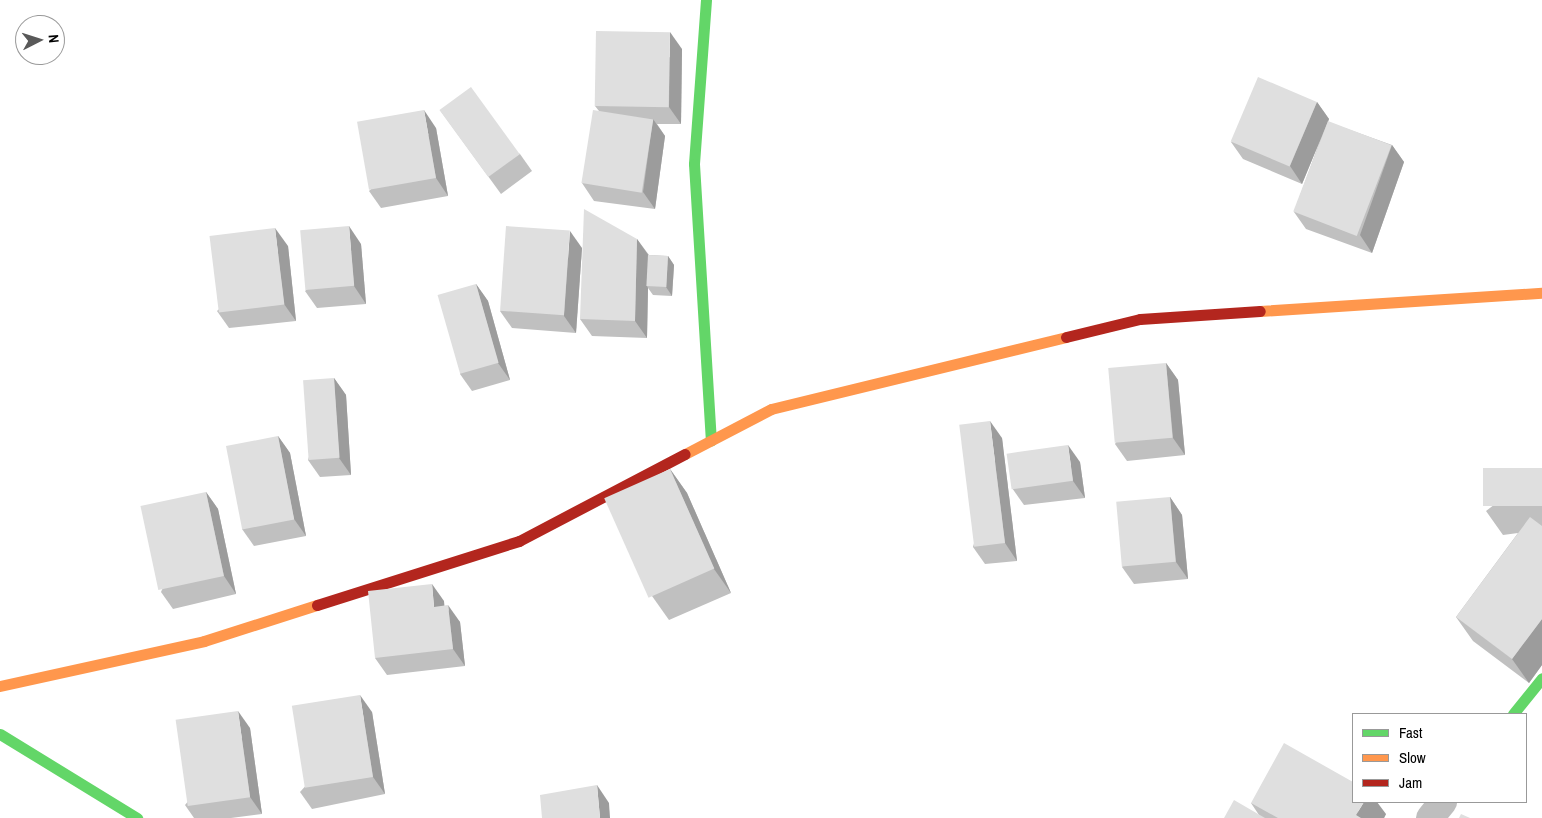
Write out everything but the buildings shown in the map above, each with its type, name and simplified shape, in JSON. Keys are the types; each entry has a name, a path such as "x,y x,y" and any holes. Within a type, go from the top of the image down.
{"street":[{"path":"706,0 694,164 711,440"},
{"path":"0,686 204,641 519,541 771,408 1140,319 1542,293"},
{"path":"1514,713 1542,678"},
{"path":"0,734 137,818"},
{"path":"1430,818 1441,803"}],"traffic: fast":[{"path":"706,0 694,164 711,440"},
{"path":"1514,713 1542,678"},
{"path":"0,734 137,818"}],"traffic: slow":[{"path":"1260,311 1542,293"},
{"path":"685,454 771,409 1066,337"},
{"path":"0,686 204,641 317,605"}],"traffic: jam":[{"path":"1066,337 1140,319 1260,311"},
{"path":"317,605 519,541 685,454"}]}
